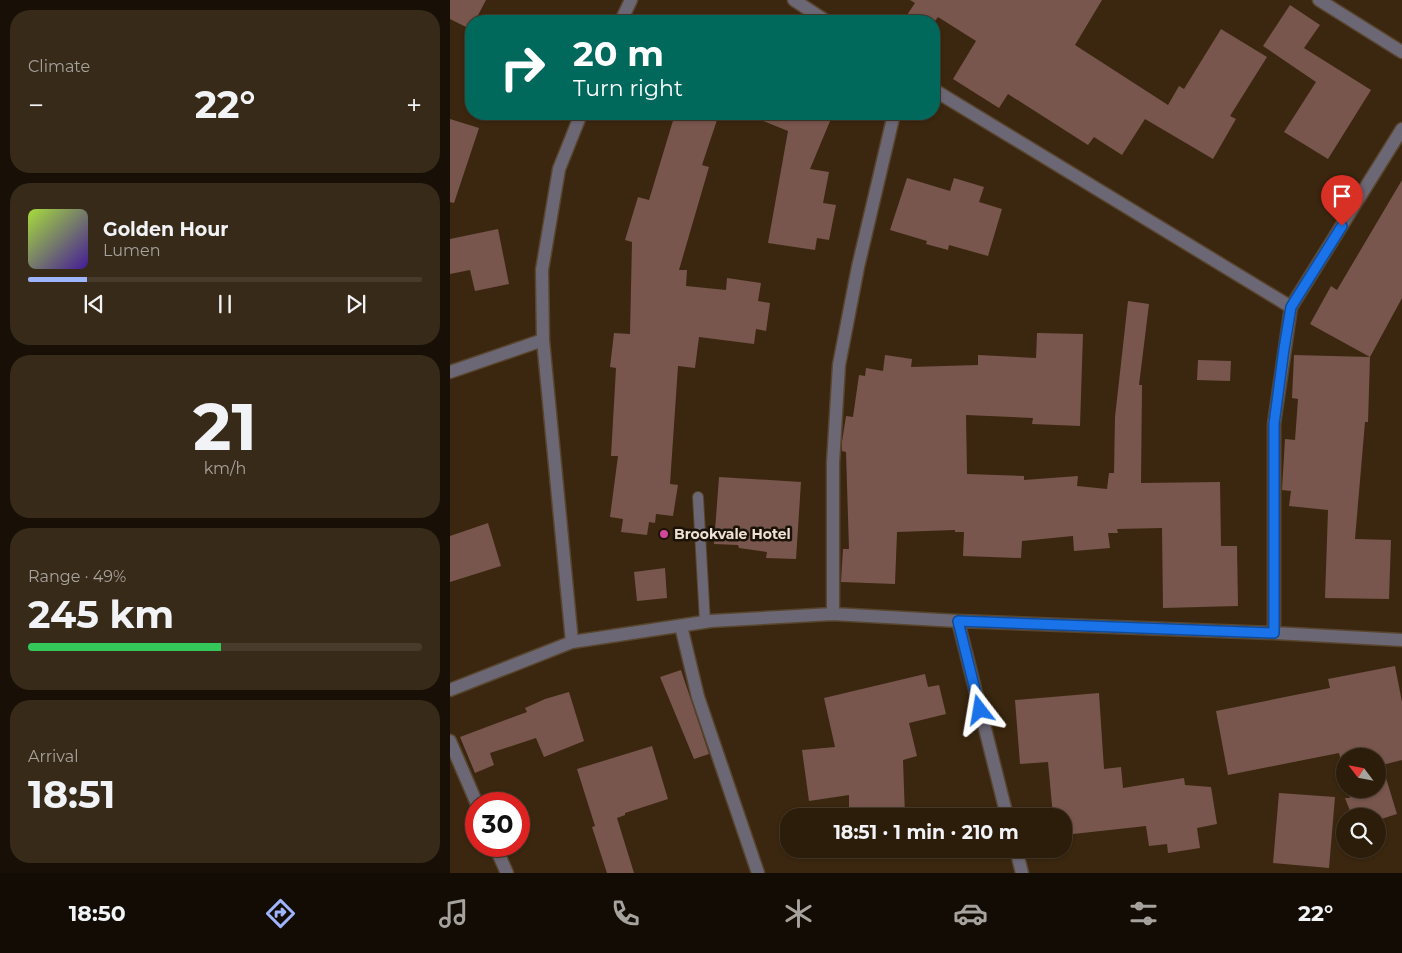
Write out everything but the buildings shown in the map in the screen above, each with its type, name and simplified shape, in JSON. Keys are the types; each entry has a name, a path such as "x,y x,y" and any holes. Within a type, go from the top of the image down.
{"street":[{"path":"624,15 631,0"},
{"path":"794,0 817,15"},
{"path":"1319,0 1402,52"},
{"path":"940,94 1291,307"},
{"path":"572,642 543,340 542,270 559,169 579,120"},
{"path":"833,614 833,463 839,364 858,267 893,120"},
{"path":"1274,633 1274,424 1291,307 1402,129"},
{"path":"450,372 543,340"},
{"path":"450,690 572,642 705,622 833,614 1402,640"},
{"path":"958,621 1006,808"},
{"path":"681,626 698,697 758,873"},
{"path":"450,741 472,792"},
{"path":"500,857 507,873"},
{"path":"1018,858 1022,873"}],"lane":[{"path":"698,497 705,622"}],"place":[{"name":"Brookvale Hotel","path":"664,534"}],"route":[{"path":"980,710 958,621 1274,633 1274,424 1291,307 1342,226"}]}
